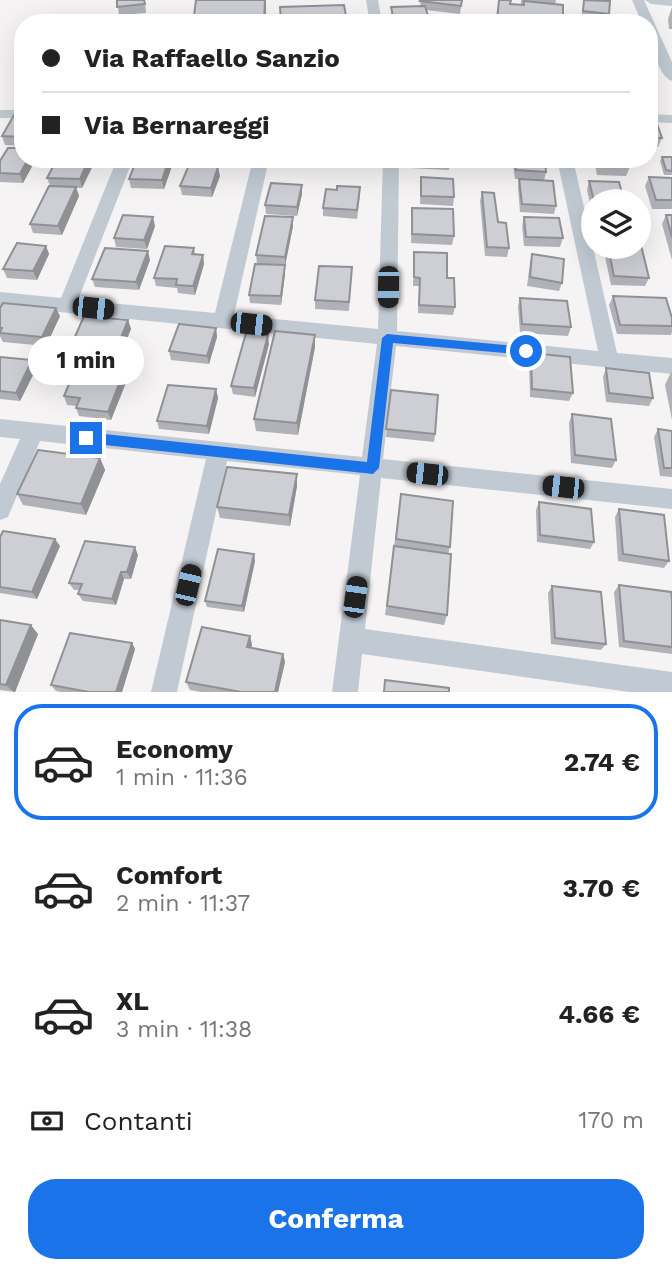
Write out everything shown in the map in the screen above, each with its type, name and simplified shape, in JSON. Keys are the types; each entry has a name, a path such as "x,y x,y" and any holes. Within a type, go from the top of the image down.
{"street":[{"path":"651,0 672,2"},
{"path":"658,45 672,77"},
{"path":"67,306 121,168"},
{"path":"223,321 259,168"},
{"path":"345,692 387,338 391,168"},
{"path":"567,168 609,359"},
{"path":"0,299 672,366"},
{"path":"0,428 672,499"},
{"path":"0,510 33,432"},
{"path":"164,692 218,452"},
{"path":"350,640 672,685"}],"building":[{"path":"117,0 144,0 145,4 117,7"},
{"path":"196,0 265,0 264,14 194,14"},
{"path":"421,0 462,0 461,6"},
{"path":"499,0 511,0 510,4 524,5 524,1 563,5 563,14 498,14"},
{"path":"584,0 610,1 609,14 583,11"},
{"path":"344,5 346,14 280,14 280,7"},
{"path":"425,6 427,14 393,14 391,7"},
{"path":"14,115 14,137 2,136"},
{"path":"8,148 14,148 14,168 23,168 20,174 0,173 0,161"},
{"path":"662,157 672,157 672,171 666,170"},
{"path":"52,168 85,168 80,179 47,178"},
{"path":"133,168 166,168 162,180 129,179"},
{"path":"188,168 218,168 211,188 180,186"},
{"path":"546,168 546,172 516,170"},
{"path":"421,177 453,179 454,197 421,196"},
{"path":"649,177 672,178 672,200 656,200"},
{"path":"519,179 553,181 556,206 522,204"},
{"path":"589,181 619,182 621,189 591,189"},
{"path":"271,183 302,185 297,207 265,205"},
{"path":"49,186 76,187 58,226 30,224"},
{"path":"337,186 360,187 357,210 323,208 326,189 337,190"},
{"path":"482,192 494,193 498,222 506,223 509,248 487,247"},
{"path":"412,208 453,209 454,236 412,234"},
{"path":"123,215 153,217 144,240 114,238"},
{"path":"666,215 672,215 672,237"},
{"path":"265,216 293,217 285,257 256,255"},
{"path":"524,217 559,218 563,238 526,237"},
{"path":"17,243 46,246 33,271 3,269"},
{"path":"165,246 194,248 192,254 203,255 193,286 176,285 177,279 154,278"},
{"path":"105,248 148,251 136,282 92,279"},
{"path":"414,252 447,253 447,278 454,278 455,307 419,305 420,278 414,277"},
{"path":"532,254 564,259 562,283 530,277"},
{"path":"610,259 644,259 649,278 614,276"},
{"path":"255,264 285,265 281,296 249,295"},
{"path":"319,266 352,267 349,302 315,300"},
{"path":"613,296 666,298 672,326 620,325"},
{"path":"520,298 567,301 571,327 522,324"},
{"path":"3,303 56,308 42,337 0,333 0,308"},
{"path":"84,316 128,320 116,350 71,346"},
{"path":"179,324 216,328 207,356 169,351"},
{"path":"275,331 315,335 297,423 254,419"},
{"path":"246,333 268,335 254,388 231,386"},
{"path":"531,353 570,357 573,393 532,389"},
{"path":"0,357 32,360 16,393 0,391"},
{"path":"79,361 126,366 108,412 76,408 80,398 64,396"},
{"path":"606,368 649,373 653,398 609,393"},
{"path":"168,385 216,389 207,426 157,421"},
{"path":"391,390 438,395 435,434 386,429"},
{"path":"572,414 611,419 616,460 575,455"},
{"path":"658,429 672,431 672,468 664,468"},
{"path":"38,450 100,458 81,504 17,494"},
{"path":"227,467 297,474 289,515 217,507"},
{"path":"401,494 453,501 450,547 396,539"},
{"path":"539,502 591,509 594,542 540,535"},
{"path":"619,509 664,515 669,561 623,554"},
{"path":"3,531 55,539 32,592 0,587 0,537"},
{"path":"85,541 135,547 127,572 121,572 112,599 78,594 82,584 69,583"},
{"path":"394,546 451,554 447,615 387,606"},
{"path":"218,549 254,554 242,606 205,601"},
{"path":"619,585 671,592 672,647 624,641"},
{"path":"552,586 601,592 606,644 555,638"},
{"path":"0,620 31,625 6,685 0,684"},
{"path":"202,627 250,636 247,647 283,654 275,692 241,692 186,682"},
{"path":"70,633 132,643 116,692 89,692 51,685"},
{"path":"385,680 449,688 449,692 384,692"}],"route":[{"path":"86,438 373,468 387,338 526,351"}]}
